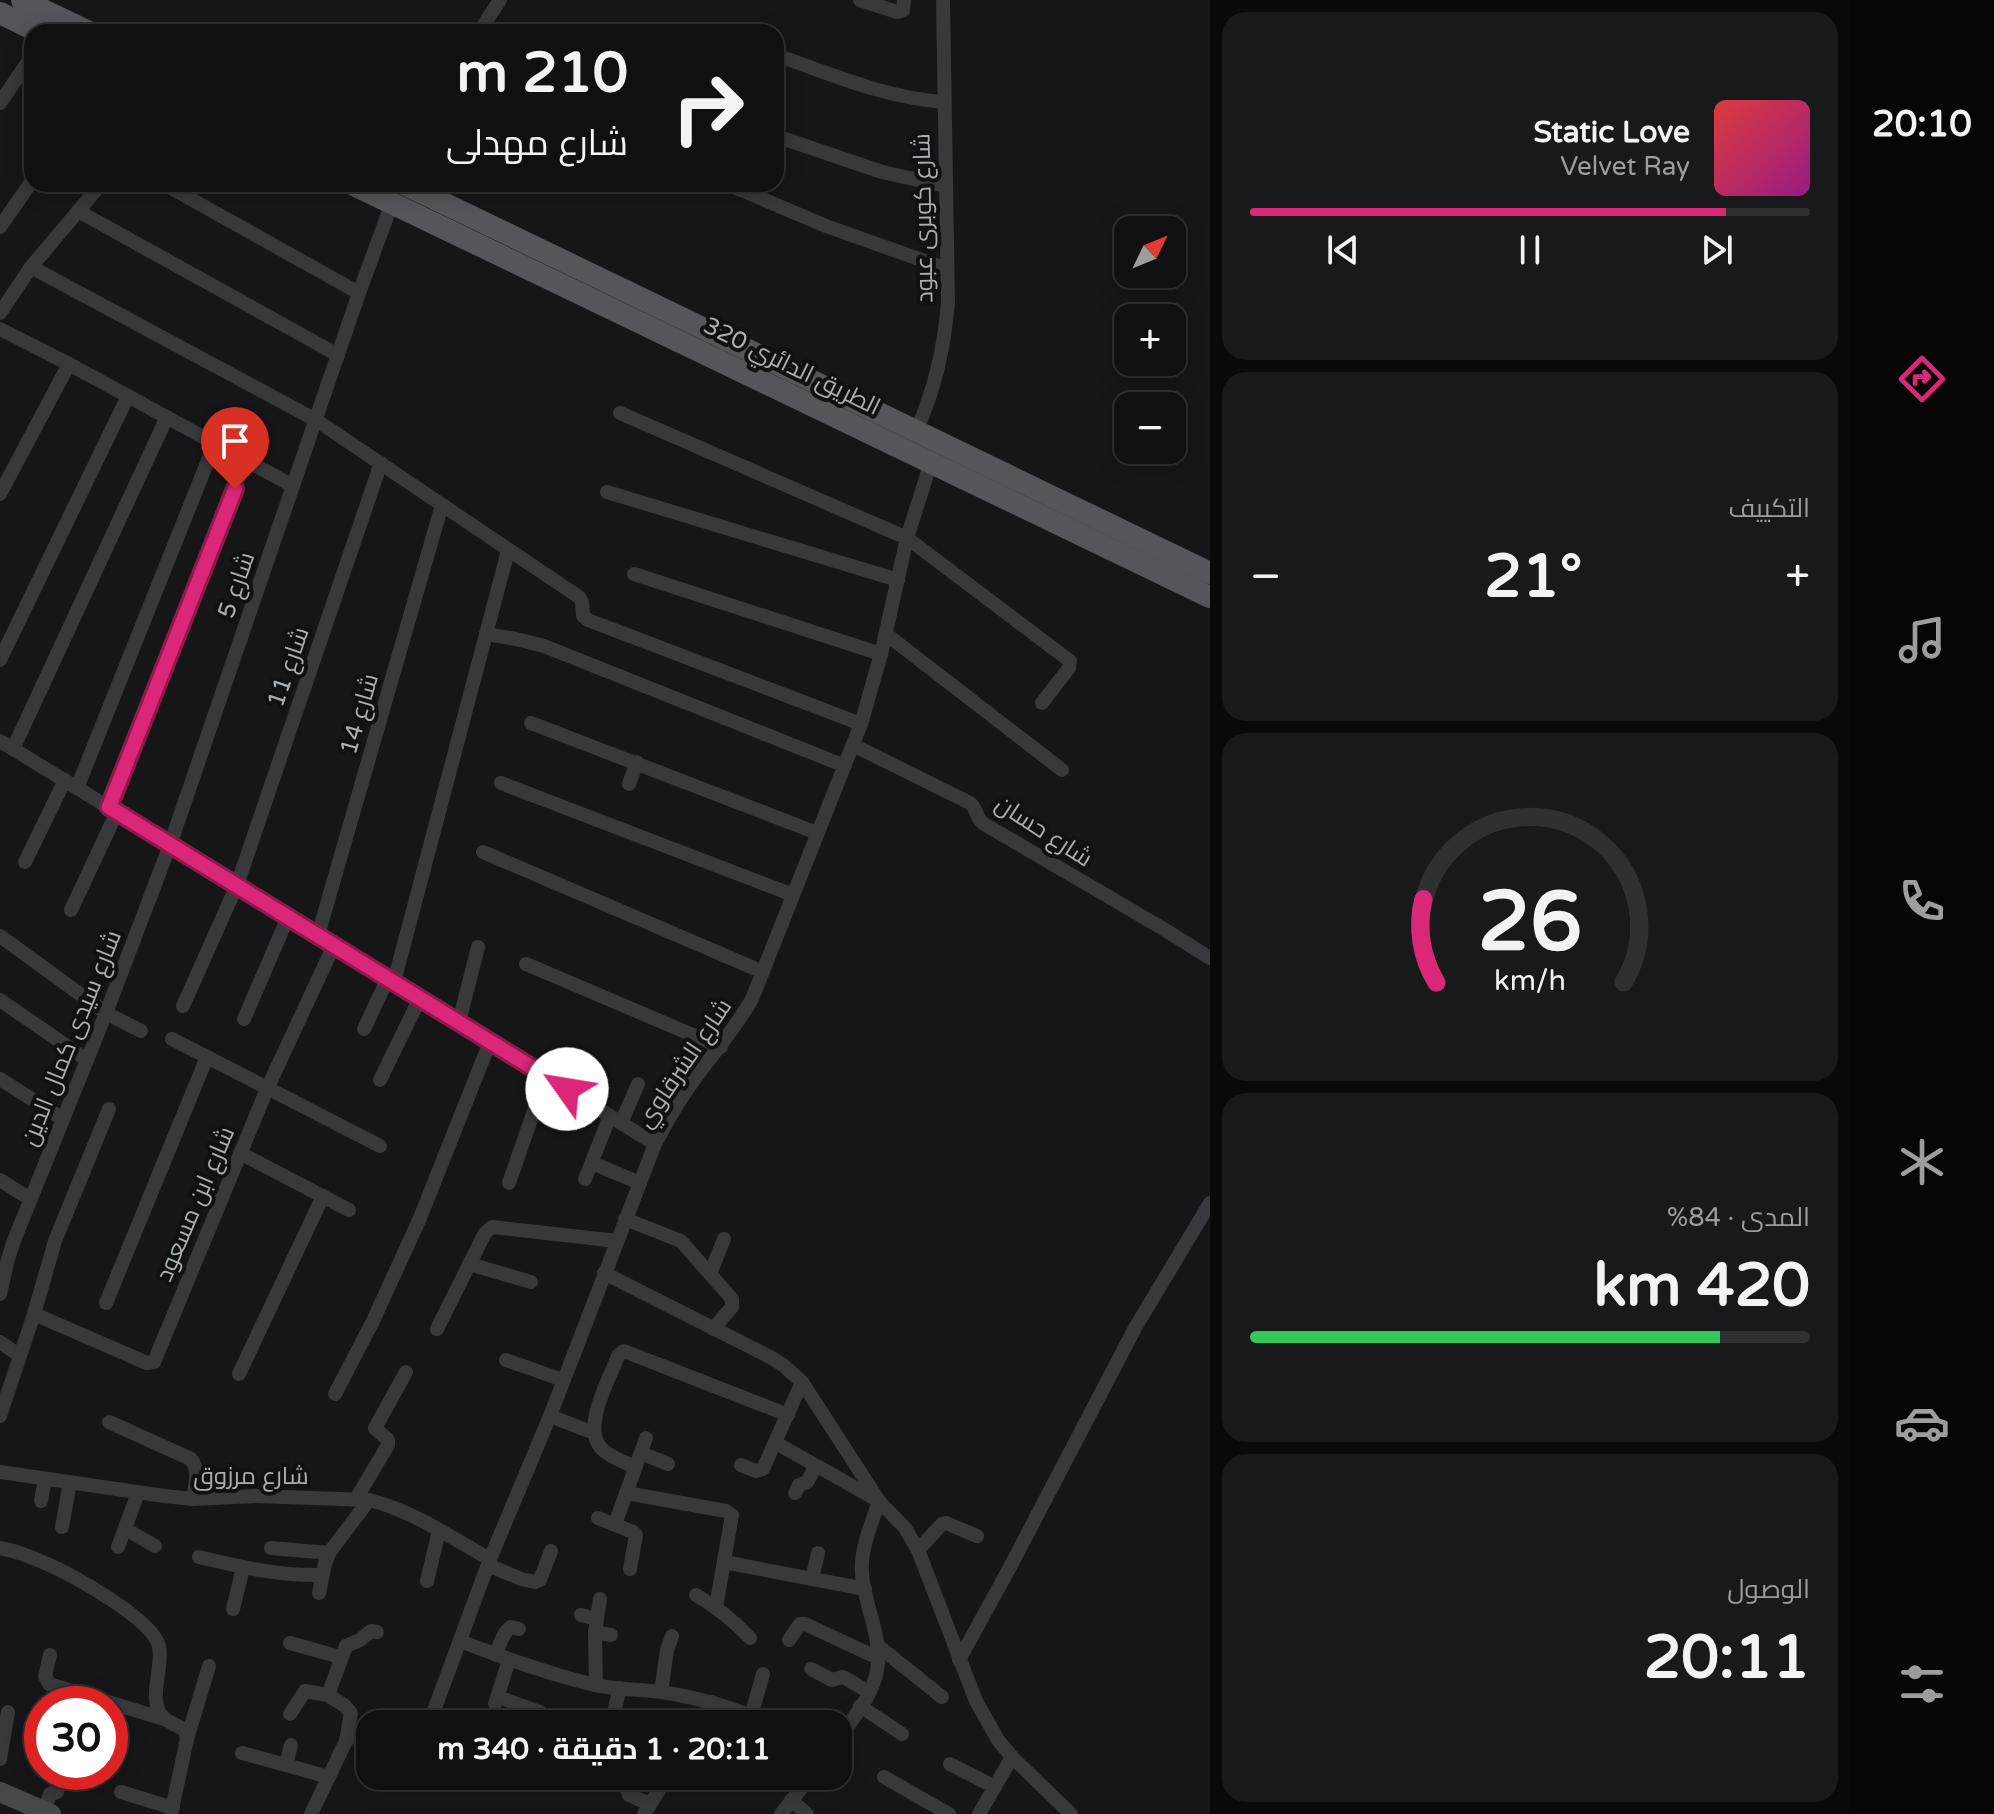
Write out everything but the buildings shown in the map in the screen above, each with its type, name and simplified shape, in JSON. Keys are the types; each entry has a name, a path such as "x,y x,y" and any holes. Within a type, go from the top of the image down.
{"main road":[{"path":"0,13 38,10 70,24"},
{"name":"الطريق الدائري 320","path":"369,192 931,462 1130,547 1210,573"},
{"name":"الطريق الدائري 320","path":"421,192 916,432 1130,547 1210,597"}],"street":[{"path":"484,24 500,0"},
{"path":"860,0 900,12 904,0"},
{"name":"شارع كوبرى عبود","path":"916,432 939,368 948,302 943,0"},
{"path":"784,58 887,93 944,102"},
{"path":"0,103 24,68"},
{"path":"784,139 882,172 945,186"},
{"path":"0,227 24,192"},
{"path":"0,313 31,267 94,192"},
{"path":"178,192 359,293"},
{"path":"746,192 826,226 947,269"},
{"name":"شارع 5","path":"170,845 392,203"},
{"path":"78,211 338,355"},
{"path":"31,267 316,420 579,597 583,616 588,620 861,724"},
{"path":"0,329 293,486"},
{"path":"0,494 69,364"},
{"path":"0,660 128,396"},
{"path":"620,413 907,538 1070,661 1069,668 1042,703"},
{"path":"167,417 4,745 655,1144"},
{"path":"25,862 71,784 215,443"},
{"path":"71,910 113,810 246,460"},
{"name":"شارع الشرقاوي","path":"434,1710 489,1562 550,1416 655,1144 673,1109 738,1024 752,999 845,766 881,654 907,538 931,462"},
{"name":"شارع 11","path":"183,1006 237,885 381,463"},
{"path":"607,492 898,580"},
{"name":"شارع 14","path":"318,935 442,505"},
{"path":"364,1029 391,980 508,551"},
{"path":"634,574 881,654"},
{"path":"486,634 544,646 845,766"},
{"path":"886,634 1062,770"},
{"path":"531,723 817,833"},
{"name":"شارع حسان","path":"853,745 970,803 976,809 977,818 984,824 1210,958"},
{"path":"629,784 637,762"},
{"path":"501,783 793,895"},
{"name":"شارع سيدى كمال الدين","path":"0,1294 7,1263 7,1239 30,1199 170,845"},
{"path":"483,852 763,972"},
{"path":"244,1019 288,917"},
{"path":"0,936 106,1013 141,1031"},
{"name":"شارع ابن مسعود","path":"34,1314 147,1363 154,1362 267,1089 334,945"},
{"path":"459,1022 478,947"},
{"path":"526,964 721,1047"},
{"path":"380,1080 420,998"},
{"path":"0,1000 87,1060"},
{"path":"172,1039 380,1146"},
{"path":"335,1394 373,1321 420,1218 490,1042"},
{"path":"106,1303 207,1057"},
{"path":"509,1183 546,1076"},
{"path":"0,1079 63,1119"},
{"path":"585,1179 638,1084"},
{"path":"0,1416 55,1241 109,1109"},
{"path":"240,1153 349,1210"},
{"path":"592,1163 640,1183"},
{"path":"0,1180 30,1199"},
{"path":"239,1374 323,1196"},
{"path":"959,1660 1135,1328 1210,1203"},
{"path":"625,1219 681,1241 733,1302 713,1329"},
{"path":"437,1329 485,1233 492,1227 617,1241"},
{"path":"710,1274 724,1239"},
{"path":"469,1264 531,1282"},
{"path":"604,1273 772,1358 802,1382 879,1501 905,1528 918,1550 959,1660 986,1721 1012,1757 1071,1814"},
{"path":"0,1342 20,1356"},
{"path":"668,1464 638,1460 603,1450 594,1433 595,1417 618,1356 624,1351 788,1415"},
{"path":"506,1360 563,1380"},
{"path":"319,1593 329,1553 363,1500 388,1445 388,1440 375,1428 406,1372"},
{"path":"741,1465 756,1471 763,1469 802,1382"},
{"path":"550,1416 594,1433"},
{"path":"109,1422 191,1459 197,1471 193,1499"},
{"path":"615,1524 646,1438"},
{"path":"776,1443 879,1501"},
{"path":"795,1493 799,1485 806,1483 816,1466"},
{"name":"شارع مرزوق","path":"0,1472 193,1499 256,1496 363,1500 396,1508 489,1562 521,1579 535,1582 540,1580 551,1551"},
{"path":"41,1501 45,1479"},
{"path":"62,1527 70,1482"},
{"path":"118,1547 138,1493"},
{"path":"626,1493 730,1512 732,1518 716,1607"},
{"path":"852,1718 869,1692 877,1670 878,1651 862,1576 862,1562 879,1501"},
{"path":"598,1518 636,1535 630,1569"},
{"path":"918,1550 946,1523 977,1536"},
{"path":"125,1529 155,1546"},
{"path":"427,1581 439,1531"},
{"path":"0,1548 47,1564 82,1581 154,1634 160,1657 156,1702 164,1719"},
{"path":"271,1548 329,1553"},
{"path":"812,1579 818,1553"},
{"path":"199,1557 282,1574 322,1575"},
{"path":"724,1562 865,1589"},
{"path":"233,1609 243,1568"},
{"path":"696,1595 734,1621 750,1638"},
{"path":"596,1685 596,1625 600,1599"},
{"path":"581,1615 611,1635"},
{"path":"789,1640 803,1624 878,1651 942,1697"},
{"path":"519,1629 509,1627 500,1643 503,1658 496,1700 533,1710"},
{"path":"328,1695 346,1646 371,1631 377,1632"},
{"path":"661,1692 672,1636"},
{"path":"460,1641 503,1658 596,1685 661,1692 712,1702 734,1710"},
{"path":"290,1643 340,1657"},
{"path":"50,1655 45,1676 49,1684 55,1686"},
{"path":"121,1792 172,1811 187,1739 209,1666"},
{"path":"811,1669 832,1680 842,1677 869,1692"},
{"path":"753,1710 763,1674"},
{"path":"614,1710 620,1688"},
{"path":"290,1714 305,1691 328,1695 351,1713 346,1741 311,1814"},
{"path":"707,1710 712,1702"},
{"path":"860,1706 902,1734"},
{"path":"128,1709 164,1719 185,1730 187,1739"},
{"path":"0,1759 8,1712"},
{"path":"346,1741 356,1734"},
{"path":"286,1765 291,1745"},
{"path":"242,1753 329,1777"},
{"path":"979,1814 1012,1757"},
{"path":"950,1764 995,1787"},
{"path":"884,1777 949,1814"},
{"path":"0,1792 48,1813 50,1794 58,1790"},
{"path":"628,1790 629,1795 647,1809 659,1790"},
{"path":"781,1814 799,1790"},
{"path":"791,1800 807,1814"}],"route":[{"path":"235,489 109,807 567,1089"}]}
